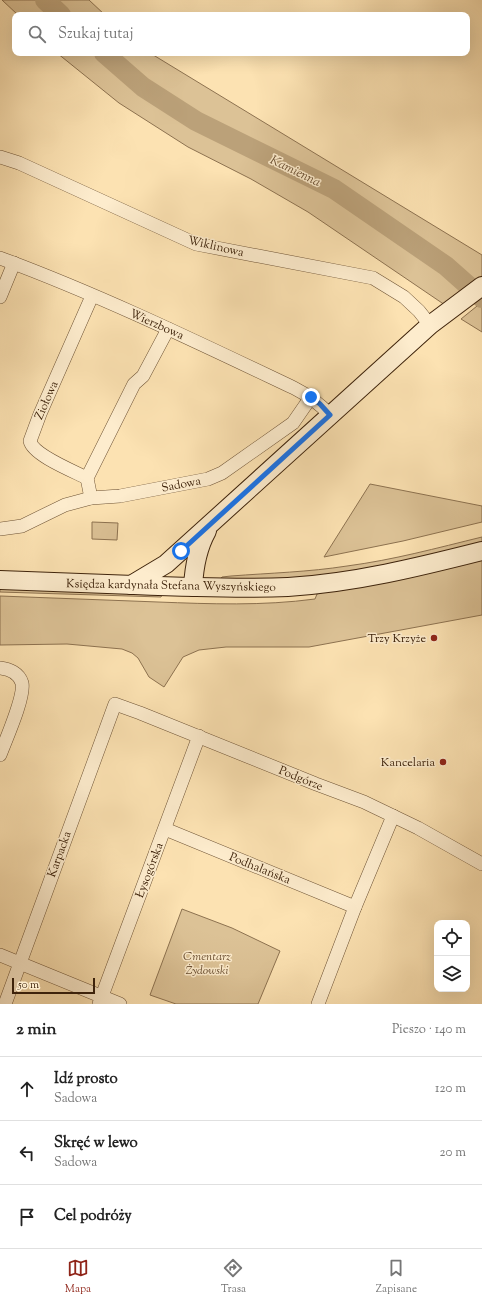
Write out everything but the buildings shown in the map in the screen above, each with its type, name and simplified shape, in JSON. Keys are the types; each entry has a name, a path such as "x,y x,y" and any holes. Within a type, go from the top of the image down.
{"street":[{"name":"Wiklinowa","path":"0,157 19,163 196,244 373,278 407,300 419,311 430,325"},
{"name":"Wierzbowa","path":"0,258 168,329 311,397"},
{"path":"0,297 14,264"},
{"path":"131,585 166,564 430,325 482,286"},
{"name":"Ziołowa","path":"86,478 36,451 32,447 30,441 40,414 92,296"},
{"path":"91,498 86,478 134,384 143,376 168,329"},
{"path":"311,397 330,415"},
{"name":"Sadowa","path":"0,529 22,526 65,506 91,498 120,496 217,475 293,423 311,397"},
{"path":"186,587 193,570 200,543 210,525"},
{"path":"181,551 178,568 186,587"},
{"name":"Księdza kardynała Stefana Wyszyńskiego","path":"0,580 186,587 289,587 410,569 482,551"},
{"path":"0,668 7,669 14,673 20,679 22,686 20,700 0,754"},
{"name":"Podgórze","path":"115,704 364,802 418,828 482,864"},
{"name":"Karpacka","path":"5,1004 19,962 115,704"},
{"name":"Łysogórska","path":"100,1000 199,736"},
{"path":"318,1004 355,907 393,816"},
{"name":"Podhalańska","path":"165,829 355,907"},
{"path":"0,955 19,962 100,1000 120,1004"}],"green space":[{"path":"2,0 89,0 102,12 15,12"},
{"path":"61,56 155,56 482,255 482,276 445,305 308,212 251,179 188,147 119,103"},
{"path":"482,302 482,332 461,319"},
{"path":"370,484 482,506 482,522 403,541 324,557"},
{"path":"92,522 118,523 117,540 92,539"},
{"path":"482,537 482,544 377,569 274,582 219,581 222,577 318,570 364,563 415,553"},
{"path":"482,556 482,615 309,647 226,647 199,650 183,657 164,687 149,677 138,658 132,653 122,649 67,644 0,645 0,596 217,604 276,603 315,599 317,594 346,586"},
{"path":"0,588 163,593 161,597 0,592"},
{"name":"Cmentarz Żydowski","path":"182,909 232,928 280,951 258,1004 176,1004 150,995"}],"waterway":[{"name":"Kamienna","path":"45,0 58,12"},
{"name":"Kamienna","path":"107,56 143,87 196,121 334,189 446,266 482,298"}],"place":[{"name":"Trzy Krzyże","path":"434,638"},
{"name":"Kancelaria","path":"443,762"}],"route":[{"path":"181,551 330,415 311,397"}]}
